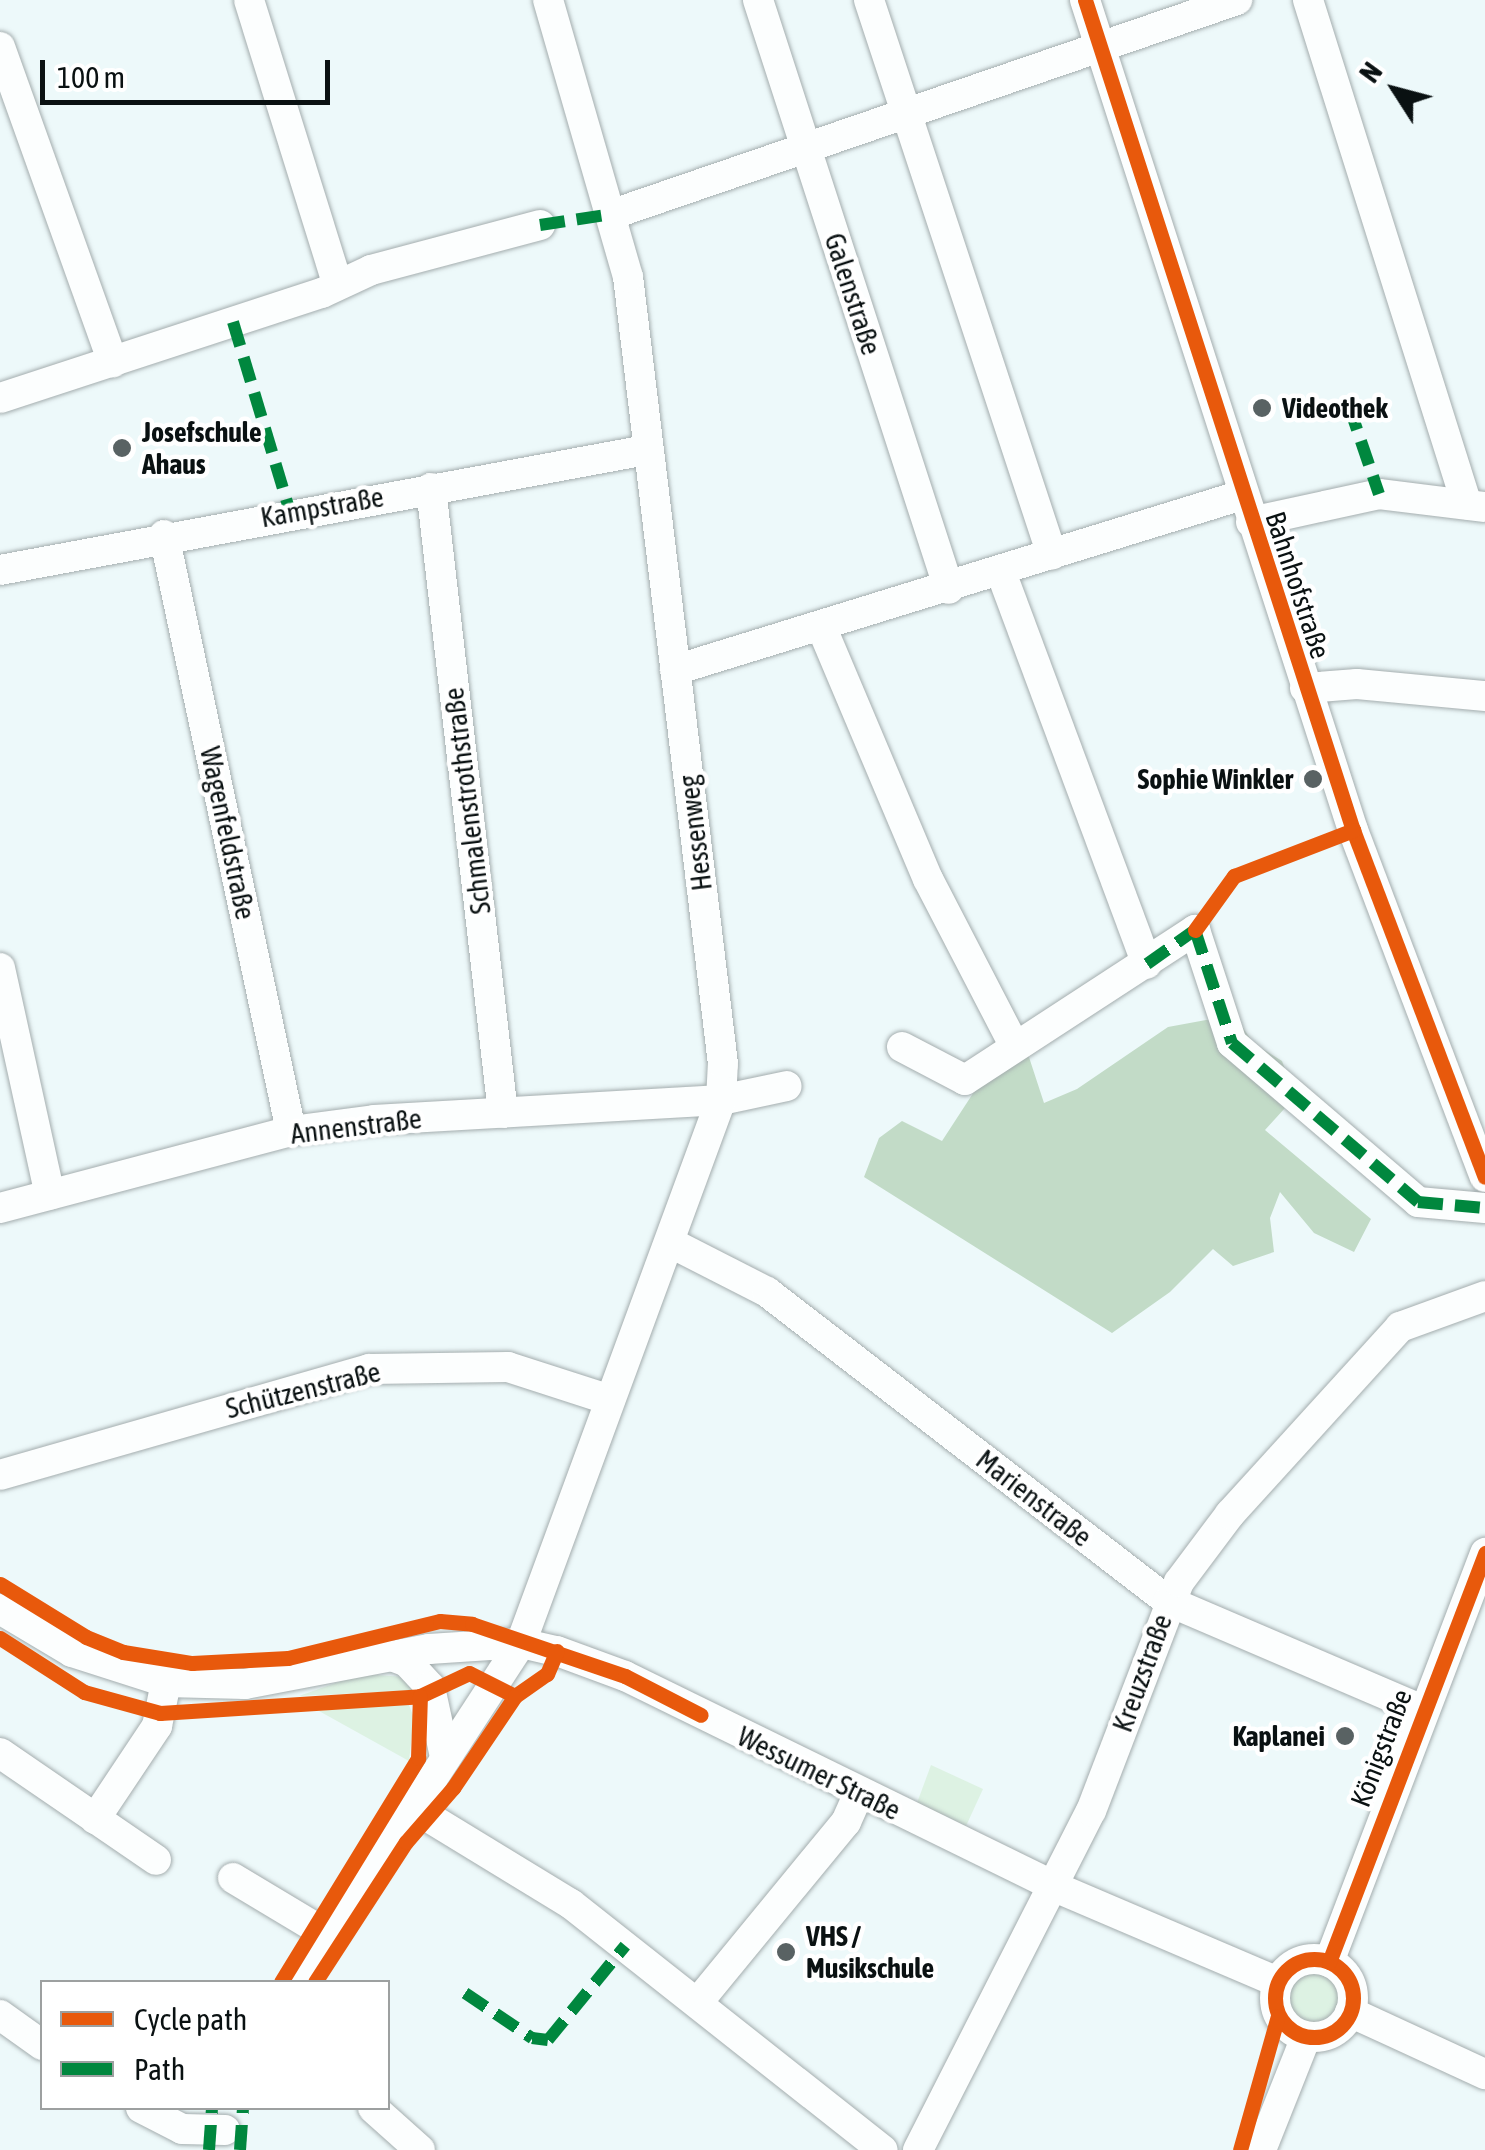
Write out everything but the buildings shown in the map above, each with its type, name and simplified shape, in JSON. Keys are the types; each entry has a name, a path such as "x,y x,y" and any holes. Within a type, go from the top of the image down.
{"street":[{"path":"249,0 337,283"},
{"name":"Hessenweg","path":"301,1980 521,1643 722,1100 723,1064 628,276 614,214 548,0"},
{"name":"Galenstraße","path":"758,0 948,589"},
{"path":"869,0 1052,556"},
{"name":"Bahnhofstraße","path":"1085,0 1306,688 1485,1177"},
{"path":"614,214 1237,0"},
{"path":"675,670 1052,556 1246,509 1380,494 1476,506 1308,0"},
{"path":"0,46 113,362"},
{"path":"0,398 337,283 540,225"},
{"name":"Kampstraße","path":"0,570 164,535 646,450"},
{"name":"Schmalenstrothstraße","path":"432,488 503,1113"},
{"name":"Wagenfeldstraße","path":"164,535 291,1131"},
{"path":"1001,572 1147,964"},
{"path":"821,626 928,879 1015,1048"},
{"path":"1306,688 1357,684 1485,696"},
{"path":"902,1047 965,1080 1195,930 1232,1043 1418,1202 1485,1208"},
{"path":"0,968 50,1195"},
{"name":"Annenstraße","path":"0,1208 291,1131 722,1100 787,1086"},
{"name":"Marienstraße","path":"671,1243 767,1292 1168,1601 1422,1710"},
{"name":"Kreuzstraße","path":"918,2150 1091,1811 1168,1601 1230,1514 1400,1328 1485,1296"},
{"name":"Schützenstraße","path":"0,1475 369,1368 508,1367 610,1400"},
{"name":"Königstraße","path":"1329,1962 1422,1710 1485,1554"},
{"name":"Wessumer Straße","path":"0,1609 72,1652 166,1682 245,1684 390,1655 521,1643 624,1676 1055,1887 1278,1982"},
{"path":"390,1655 407,1662 430,1687 445,1757"},
{"path":"96,1818 158,1726 166,1682"},
{"path":"0,1754 156,1860"},
{"path":"698,2002 846,1822 860,1793"},
{"path":"412,1807 572,1904 883,2150"},
{"path":"233,1878 328,1934"},
{"path":"1300,1962 1329,1962 1347,1978 1350,2012 1333,2033 1306,2037 1278,2016 1278,1982 1300,1962"},
{"path":"1350,2012 1485,2074"},
{"path":"0,2015 40,2044"},
{"path":"1261,2150 1306,2037"},
{"path":"145,2110 182,2129 227,2129"},
{"path":"375,2110 420,2150"}],"green space":[{"path":"1206,1020 1238,1020 1253,1043 1282,1061 1295,1097 1265,1130 1371,1219 1354,1252 1314,1233 1280,1192 1270,1218 1274,1252 1233,1266 1213,1249 1170,1292 1112,1333 864,1177 879,1138 902,1121 942,1141 983,1078 1027,1051 1044,1103 1077,1089 1168,1027"},
{"path":"361,1674 406,1677 422,1690 299,1696"},
{"path":"407,1700 414,1718 409,1761 319,1711"},
{"path":"931,1765 983,1789 966,1826 917,1803"},
{"path":"1314,1973 1332,1981 1340,1999 1332,2017 1314,2025 1296,2017 1288,1999 1296,1981"}],"marked path":[{"path":"540,225 613,214"},
{"path":"233,322 290,512"},
{"path":"1349,406 1379,494"},
{"path":"1147,964 1195,930 1232,1043 1418,1202 1485,1208"},
{"path":"465,1993 532,2038 548,2040 625,1946"},
{"path":"209,2150 212,2110"},
{"path":"240,2150 243,2110"}],"cycle path":[{"path":"1085,0 1353,830 1485,1177"},
{"path":"1195,930 1234,876 1353,830"},
{"path":"1329,1962 1485,1553"},
{"path":"0,1584 86,1637 123,1652 192,1663 288,1658 440,1621 472,1624 625,1676 701,1715"},
{"path":"0,1638 84,1692 160,1713 420,1696 469,1673 515,1696"},
{"path":"316,1980 406,1842 453,1788 515,1696 547,1674 557,1651"},
{"path":"282,1980 418,1758 420,1696"},
{"path":"1314,1959 1342,1970 1353,1998 1342,2026 1314,2037 1286,2026 1275,1998 1286,1970 1314,1959"},
{"path":"1240,2150 1278,2016"}],"place":[{"name":"Videothek","path":"1262,408"},
{"name":"Josefschule Ahaus","path":"122,448"},
{"name":"Sophie Winkler","path":"1313,779"},
{"name":"Kaplanei","path":"1345,1736"},
{"name":"VHS / Musikschule","path":"786,1952"}]}
